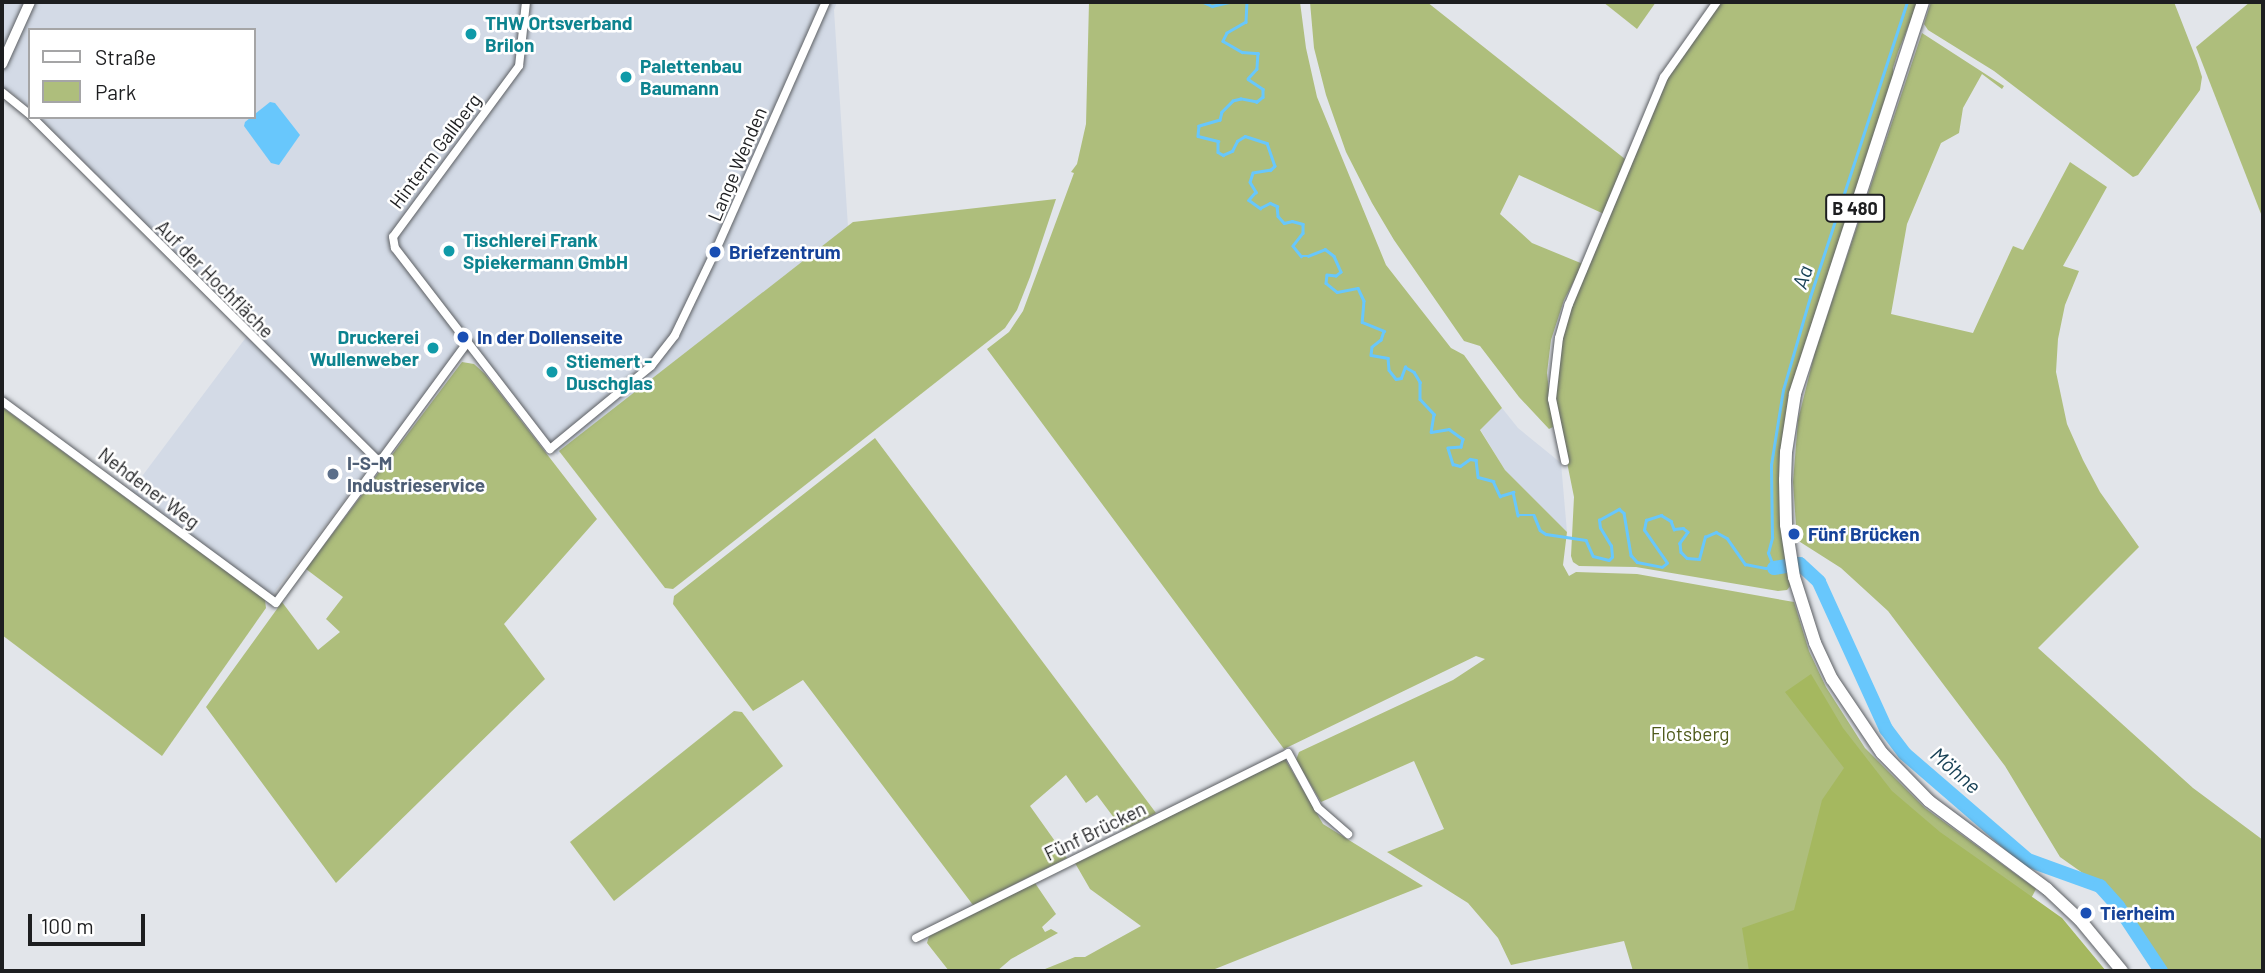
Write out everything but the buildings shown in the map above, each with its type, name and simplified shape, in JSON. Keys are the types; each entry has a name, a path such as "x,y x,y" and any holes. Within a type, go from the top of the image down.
{"main road":[{"name":"B 480","path":"1923,2 1795,394 1786,452 1785,513 1793,573 1815,643 1832,680 1882,754 1929,801 2054,895 2080,920 2122,971"}],"street":[{"path":"2,64 30,2"},
{"name":"Hinterm Gallberg","path":"468,342 395,248 393,237 519,66 526,2"},
{"name":"Lange Wenden","path":"468,342 550,449 651,366 675,335 715,252 826,2"},
{"path":"1565,461 1552,399 1559,338 1569,304 1664,77 1717,2"},
{"name":"Auf der Hochfläche","path":"2,92 28,114"},
{"name":"Auf der Hochfläche","path":"34,119 379,461"},
{"path":"379,461 468,342"},
{"name":"Nehdener Weg","path":"2,401 276,603 379,461"},
{"name":"Fünf Brücken","path":"916,938 1288,753 1318,808 1348,834"}],"shaded area":[{"path":"2,2 837,2 834,10 848,227 557,455 469,337 270,598 128,495 250,332 40,119 256,119 256,28 28,28 28,107 12,93 2,92"},
{"path":"1502,408 1518,428 1561,463 1567,532 1505,470 1480,429"}],"green space":[{"name":"Flotsberg","path":"1089,2 1300,2 1306,48 1317,97 1386,265 1451,348 1464,355 1502,408 1480,430 1505,470 1567,532 1563,565 1569,576 1576,572 1637,574 1794,602 1809,651 1826,687 1865,748 1925,808 2036,889 2022,916 1940,971 1633,971 1624,941 1511,965 1498,938 1468,903 1387,852 1444,829 1414,761 1321,802 1296,760 1299,752 1453,680 1485,659 1476,656 1284,749 987,349 1009,332 1023,311 1074,173 1071,172 1077,164 1086,124"},
{"path":"1310,2 1427,2 1625,159 1604,214 1519,175 1500,214 1532,243 1583,264 1564,300 1551,340 1547,373 1553,427 1549,429 1519,397 1480,346 1464,341 1394,240 1372,203 1346,152 1326,95 1314,48"},
{"path":"1603,2 1656,2 1637,29"},
{"path":"1720,2 1918,2 1898,52 1893,68 1893,86 1788,412 1791,585 1787,590 1778,591 1636,567 1579,566 1573,562 1574,497 1555,403 1562,338 1572,306 1668,78"},
{"path":"1931,2 2174,2 2202,77 2200,90 2138,175 2133,177 1994,71 1928,30 1924,24"},
{"path":"2250,2 2263,2 2263,219 2196,47"},
{"path":"1922,33 2004,86 2002,89 1982,74 1963,108 1959,133 1941,143 1907,224 1891,314 1973,333 2013,246 2023,250 2070,162 2107,187 2063,266 2079,271 2065,305 2058,339 2056,372 2067,424 2083,460 2100,492 2139,547 2038,648 2193,788 2263,840 2263,971 2163,971 2122,909 2094,881 2060,857 2005,766 1888,611 1841,568 1797,540 1793,482 1798,420 1815,352"},
{"path":"1056,199 1017,310 1005,328 673,589 665,588 559,451 853,222"},
{"path":"462,362 474,364 485,374 597,519 504,624 545,679 336,883 206,707 282,602 318,650 340,632 326,619 343,597 306,569"},
{"path":"2,407 265,600 266,608 162,756 2,635"},
{"path":"875,438 1156,813 1123,830 1097,795 1086,803 1066,775 1030,806 1067,858 973,905 803,680 753,711 673,604 674,596"},
{"path":"1811,674 1843,728 1892,791 1940,832 2062,918 2106,971 1749,971 1742,928 1794,910 1822,800 1844,768 1785,692"},
{"path":"734,711 742,712 783,766 614,901 570,842"},
{"path":"1285,759 1323,824 1423,886 1210,971 1040,971 1075,957 1085,957 1141,926 1090,889 1075,863"},
{"path":"1035,883 1056,914 1042,927 1045,932 1051,929 1058,933 1011,959 997,971 949,971 927,943 929,936"}],"water":[{"path":"270,102 275,103 300,135 279,165 271,163 244,126 249,119 256,119 256,113"}],"waterway":[{"path":"1203,2 1212,6 1229,2"},
{"name":"Aa","path":"1247,2 1246,22 1227,33 1223,41 1242,52 1258,53 1257,69 1248,79 1263,89 1263,97 1257,102 1241,99 1233,101 1222,112 1220,120 1199,126 1198,136 1218,141 1218,152 1223,155 1232,151 1237,141 1245,136 1267,143 1275,166 1271,170 1253,173 1250,182 1256,192 1249,200 1260,208 1270,203 1277,206 1278,216 1284,223 1292,221 1303,224 1303,233 1293,246 1301,256 1325,249 1334,256 1341,272 1336,276 1327,275 1326,283 1337,292 1358,288 1364,301 1362,322 1384,331 1381,340 1372,347 1371,355 1388,358 1389,370 1396,379 1401,378 1405,367 1414,372 1420,382 1420,399 1434,414 1431,432 1449,429 1463,439 1461,447 1448,448 1453,464 1460,466 1470,459 1476,460 1478,477 1493,481 1500,496 1513,492 1518,515 1534,515 1540,530 1546,534 1586,540 1593,556 1609,560 1612,557 1611,546 1600,528 1599,520 1619,509 1624,513 1631,555 1637,562 1662,567 1667,563 1644,530 1646,520 1661,515 1671,521 1674,529 1683,528 1688,532 1680,543 1681,552 1687,558 1699,559 1705,537 1716,532 1727,538 1745,564 1766,568 1774,568 1768,553 1772,538 1771,465 1783,390 1810,297 1907,2"},
{"name":"Möhne","path":"1774,568 1800,564 1819,582 1886,729 1905,754 2028,860 2100,886 2118,906 2161,971"}],"place":[{"name":"THW Ortsverband Brilon","path":"471,34"},
{"name":"Palettenbau Baumann","path":"626,77"},
{"name":"Tischlerei Frank Spiekermann GmbH","path":"449,251"},
{"name":"Briefzentrum","path":"715,252"},
{"name":"In der Dollenseite","path":"463,337"},
{"name":"Druckerei Wullenweber","path":"433,348"},
{"name":"Stiemert - Duschglas","path":"552,372"},
{"name":"I-S-M Industrieservice","path":"333,474"},
{"name":"Fünf Brücken","path":"1794,534"},
{"name":"Tierheim","path":"2086,913"}]}
